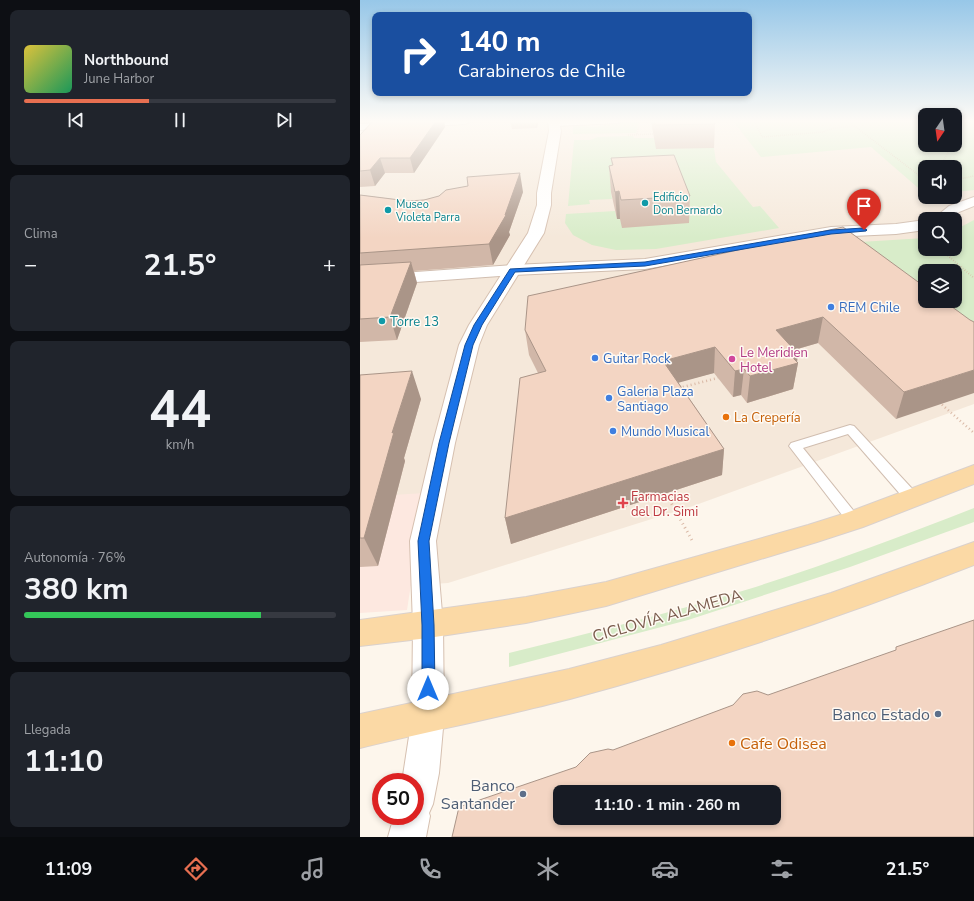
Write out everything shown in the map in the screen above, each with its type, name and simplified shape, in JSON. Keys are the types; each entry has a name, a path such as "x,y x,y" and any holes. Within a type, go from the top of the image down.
{"main road":[{"path":"422,773 428,717 428,625 423,541 444,443 469,345 478,325 530,244 541,218 549,160"},
{"path":"950,212 974,201"},
{"path":"360,281 513,270 645,264 831,232 896,229 918,226"},
{"path":"831,232 850,247"},
{"path":"360,634 526,610 606,594 854,520 974,474"},
{"path":"360,731 428,717 569,684 760,629 902,581 974,553"},
{"path":"407,837 410,825"}],"lane":[{"path":"854,520 795,446 850,429 912,498"}],"path":[{"path":"899,160 918,175"},
{"path":"962,179 974,176"},
{"path":"948,256 974,278"},
{"path":"791,346 800,355 792,357"},
{"path":"676,389 718,378"},
{"path":"937,401 974,433"},
{"path":"663,489 707,565"}],"shaded area":[{"path":"360,160 918,160 918,204 962,204 962,160 974,160 974,404 693,506 448,583 360,589"},
{"path":"425,493 407,610 360,613 360,497"}],"green space":[{"path":"572,160 716,160 753,207 760,206 779,228 656,249 616,250 592,245 573,235 565,223 566,214 615,211 617,219 689,223 611,192 612,199 589,200 590,204 568,206"},
{"path":"886,160 918,160 918,188"},
{"path":"962,160 974,160 974,190 962,191"},
{"path":"974,220 974,353 928,308 962,308 962,264 918,264 918,298 860,242 918,238 918,256 962,256 962,226"},
{"path":"974,508 974,522 850,567 688,620 509,667 509,653 660,615 749,589 918,530"}],"building":[{"path":"360,160 378,160 370,170 360,171"},
{"path":"612,160 676,160 690,196 621,200 619,191 615,192 609,166 613,165"},
{"path":"520,173 506,215 489,244 360,253 360,195 408,201 424,200 439,196 446,190 468,186 467,177"},
{"name":"Galeria Plaza Santiago","path":"843,227 918,282 918,308 954,308 974,322 974,370 904,392 823,317 776,330 798,354 791,356 798,363 750,376 744,369 735,371 715,347 663,361 724,449 505,518 520,378 546,371 525,330 528,296"},
{"path":"411,262 390,317 360,319 360,265"},
{"path":"412,371 392,433 394,432 364,538 360,538 360,375"},
{"path":"974,620 974,837 452,837 459,807 576,767 590,753 608,749 613,750 733,705 743,694 757,691 768,695 896,650 896,647"}],"place":[{"name":"Edificio Don Bernardo","path":"645,203"},
{"name":"Museo Violeta Parra","path":"388,210"},
{"name":"REM Chile","path":"831,307"},
{"name":"Torre 13","path":"382,321"},
{"name":"Guitar Rock","path":"595,358"},
{"name":"Le Meridien Hotel","path":"732,359"},
{"name":"Galeria Plaza Santiago","path":"609,398"},
{"name":"La Crepería","path":"726,417"},
{"name":"Mundo Musical","path":"613,431"},
{"name":"Farmacias del Dr. Simi","path":"623,503"},
{"name":"Banco Estado","path":"938,714"},
{"name":"Cafe Odisea","path":"732,743"},
{"name":"Banco Santander","path":"523,794"}],"route":[{"path":"428,689 428,625 423,541 444,443 469,345 478,325 502,285 513,270 645,264 831,232 864,230"}]}
